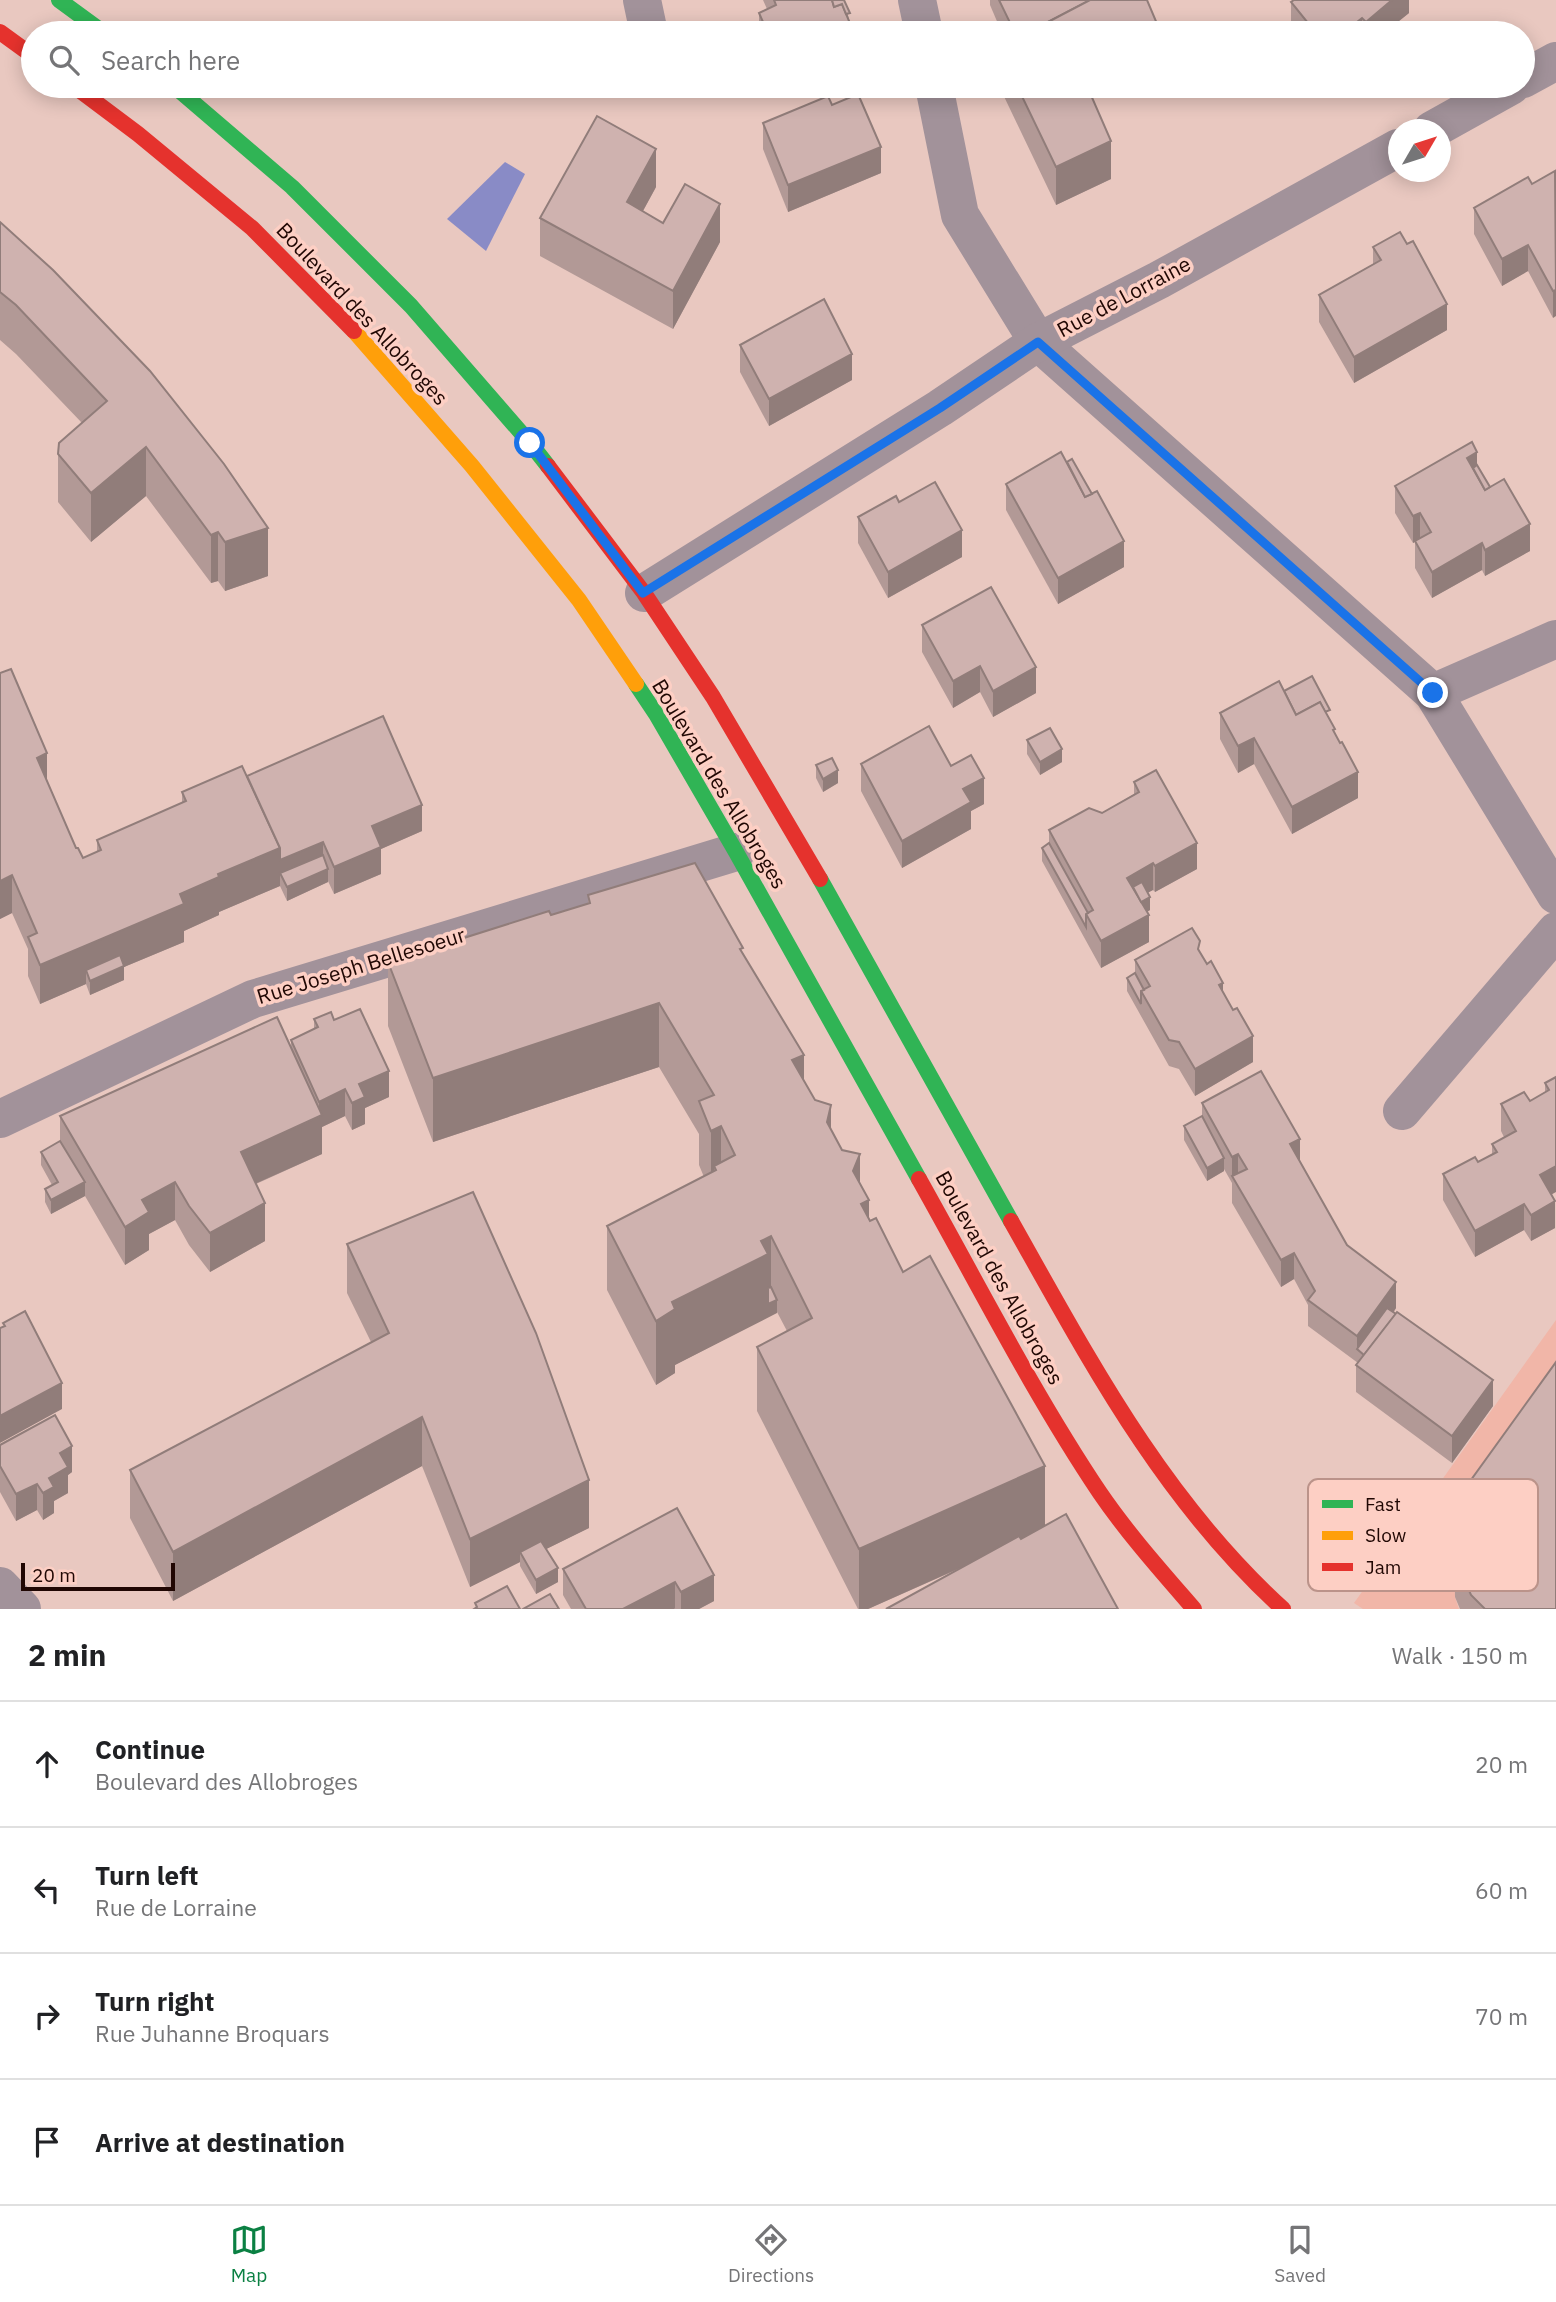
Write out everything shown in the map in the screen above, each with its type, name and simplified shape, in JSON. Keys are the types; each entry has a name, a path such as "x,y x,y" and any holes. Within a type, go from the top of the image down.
{"main road":[{"path":"59,0 88,21"},
{"path":"0,32 21,47"},
{"name":"Boulevard des Allobroges","path":"90,98 253,228 367,344 472,466 579,600 656,714 1044,1402 1101,1494 1187,1605"},
{"name":"Boulevard des Allobroges","path":"188,98 292,187 411,306 530,443 643,593 713,697 782,812 1130,1430 1175,1493 1225,1552 1283,1609"}],"street":[{"path":"642,0 646,21"},
{"path":"917,0 921,21"},
{"path":"1535,72 1556,61"},
{"path":"936,98 960,215 1038,342 1433,693 1556,895"},
{"path":"1451,119 1489,98"},
{"name":"Rue de Lorraine","path":"643,593 940,408 1038,342 1171,273 1388,154"},
{"path":"1433,693 1556,639"},
{"name":"Rue Joseph Bellesoeur","path":"0,1119 253,999 736,852"},
{"path":"1402,1111 1556,931"},
{"path":"0,1586 22,1609"}],"shaded area":[{"path":"1556,1320 1556,1401 1504,1479 1443,1479"},
{"path":"1363,1591 1455,1591 1459,1609 1363,1609 1354,1603"}],"water":[{"path":"505,162 525,174 486,251 447,219"}],"building":[{"path":"774,0 832,0 834,7 842,4 849,21 763,21 759,13 776,5"},
{"path":"832,0 844,0 850,13 846,14 842,4 834,7"},
{"path":"999,0 1090,0 1050,21 1009,21"},
{"path":"1090,0 1147,0 1156,21 1050,21"},
{"path":"1392,0 1367,21 1362,18 1358,21 1306,21 1291,2"},
{"path":"823,98 829,98 832,105 849,98 860,98 881,147 788,185 763,123"},
{"path":"1023,98 1092,98 1111,141 1056,167"},
{"path":"597,116 656,149 627,202 663,223 685,184 720,204 673,291 540,218"},
{"path":"1555,171 1556,290 1553,291 1528,245 1502,259 1474,208 1528,177 1532,184"},
{"path":"0,222 53,270 150,371 224,464 268,528 225,542 218,532 211,535 146,447 91,493 58,454 59,443 107,401 16,305 0,292"},
{"path":"1400,232 1407,244 1413,241 1447,304 1354,357 1319,295 1381,260 1373,247"},
{"path":"824,299 852,354 769,399 740,345"},
{"path":"1472,442 1477,452 1467,458 1485,490 1504,479 1530,524 1485,550 1482,543 1432,572 1415,541 1431,532 1420,513 1413,516 1395,486"},
{"path":"1061,452 1085,497 1097,491 1124,541 1058,578 1006,484"},
{"path":"1072,459 1092,494 1085,497 1067,462"},
{"path":"1477,465 1490,487 1485,490 1473,468"},
{"path":"935,482 962,530 888,572 858,517 896,496 899,502"},
{"path":"991,587 1036,667 993,691 980,666 953,681 922,625"},
{"path":"11,669 47,753 37,758 76,848 83,858 101,850 97,840 186,801 182,792 242,766 280,848 218,874 219,877 180,894 184,904 40,965 28,937 37,933 12,875 0,881 0,673"},
{"path":"1312,676 1330,710 1325,712 1320,702 1296,715 1284,691"},
{"path":"1279,681 1296,715 1320,702 1358,772 1292,807 1254,738 1238,746 1220,713"},
{"path":"383,716 422,805 372,826 381,847 334,867 323,842 280,860 280,848 247,776"},
{"path":"929,726 951,766 971,755 984,778 963,789 971,802 902,841 861,764"},
{"path":"1050,728 1062,749 1040,762 1027,740"},
{"path":"832,758 838,770 823,779 816,765"},
{"path":"1156,770 1197,843 1127,878 1149,915 1101,941 1086,914 1093,910 1049,830 1089,808 1102,813 1139,792 1134,782"},
{"path":"1049,843 1088,913 1086,927 1042,848"},
{"path":"323,855 328,869 287,887 280,873"},
{"path":"695,863 743,948 740,949 804,1055 792,1060 815,1100 831,1105 827,1122 842,1150 860,1154 853,1171 869,1200 861,1204 870,1221 876,1218 903,1272 930,1256 1045,1466 859,1549 757,1347 812,1318 771,1236 761,1241 768,1254 672,1302 675,1309 656,1321 607,1226 716,1170 714,1166 735,1155 721,1126 711,1131 699,1101 714,1095 659,1003 433,1078 388,962 549,911 551,915 590,903 588,895"},
{"path":"1142,882 1150,897 1141,902 1133,887"},
{"path":"1192,928 1200,941 1198,949 1207,964 1211,961 1223,983 1219,985 1233,1010 1237,1008 1253,1036 1195,1069 1179,1042 1169,1040 1141,991 1150,986 1135,960"},
{"path":"120,955 124,966 90,981 86,970"},
{"path":"1135,973 1144,990 1141,991 1141,1004 1127,978"},
{"path":"360,1009 389,1071 359,1084 365,1097 352,1103 345,1089 319,1102 291,1040 318,1027 314,1019 331,1012 334,1020"},
{"path":"277,1017 322,1115 241,1152 265,1203 210,1233 175,1182 142,1200 149,1212 125,1227 60,1116"},
{"path":"1261,1071 1300,1139 1290,1144 1347,1245 1396,1282 1357,1336 1308,1300 1315,1291 1294,1253 1281,1260 1232,1176 1247,1169 1238,1154 1232,1157 1202,1103"},
{"path":"1556,1077 1556,1166 1540,1175 1555,1201 1531,1215 1524,1204 1475,1231 1443,1174 1475,1157 1478,1162 1497,1152 1492,1144 1516,1131 1501,1104 1524,1092 1530,1101 1549,1090 1545,1083"},
{"path":"1202,1116 1224,1158 1207,1168 1184,1126"},
{"path":"60,1141 85,1182 51,1200 45,1189 58,1182 41,1152"},
{"path":"473,1192 536,1333 589,1480 470,1539 422,1417 173,1552 130,1470 389,1333 347,1244"},
{"path":"771,1287 777,1300 768,1304 768,1288"},
{"path":"1387,1308 1396,1314 1364,1355 1357,1349"},
{"path":"25,1311 62,1383 0,1416 0,1328 5,1326 3,1323"},
{"path":"1397,1312 1493,1380 1452,1436 1356,1365"},
{"path":"1556,1362 1556,1609 1485,1609 1471,1595 1469,1591 1538,1591 1538,1479 1472,1479"},
{"path":"55,1415 72,1446 60,1453 68,1467 49,1478 54,1487 43,1493 37,1484 16,1494 0,1466 0,1445"},
{"path":"677,1508 714,1575 681,1592 675,1582 623,1609 586,1609 563,1569"},
{"path":"1066,1514 1118,1609 886,1609 1019,1536 1021,1539"},
{"path":"541,1541 558,1568 536,1580 520,1552"},
{"path":"507,1586 520,1609 474,1609 477,1607 475,1603"},
{"path":"550,1594 559,1609 523,1609"}],"traffic: fast":[{"path":"59,0 88,21"},
{"path":"188,98 292,187 411,306 548,466"},
{"path":"636,684 736,852 919,1179"},
{"path":"820,879 1011,1221"}],"traffic: slow":[{"path":"354,331 472,466 579,600 636,684"}],"traffic: jam":[{"path":"0,32 21,47"},
{"path":"90,98 252,228 354,331"},
{"path":"548,466 644,593 713,697 820,879"},
{"path":"919,1179 1075,1455 1122,1523 1194,1609"},
{"path":"1011,1221 1100,1376 1165,1475 1201,1522 1283,1609"}],"route":[{"path":"530,443 643,593 940,408 1038,342 1433,693"}]}
